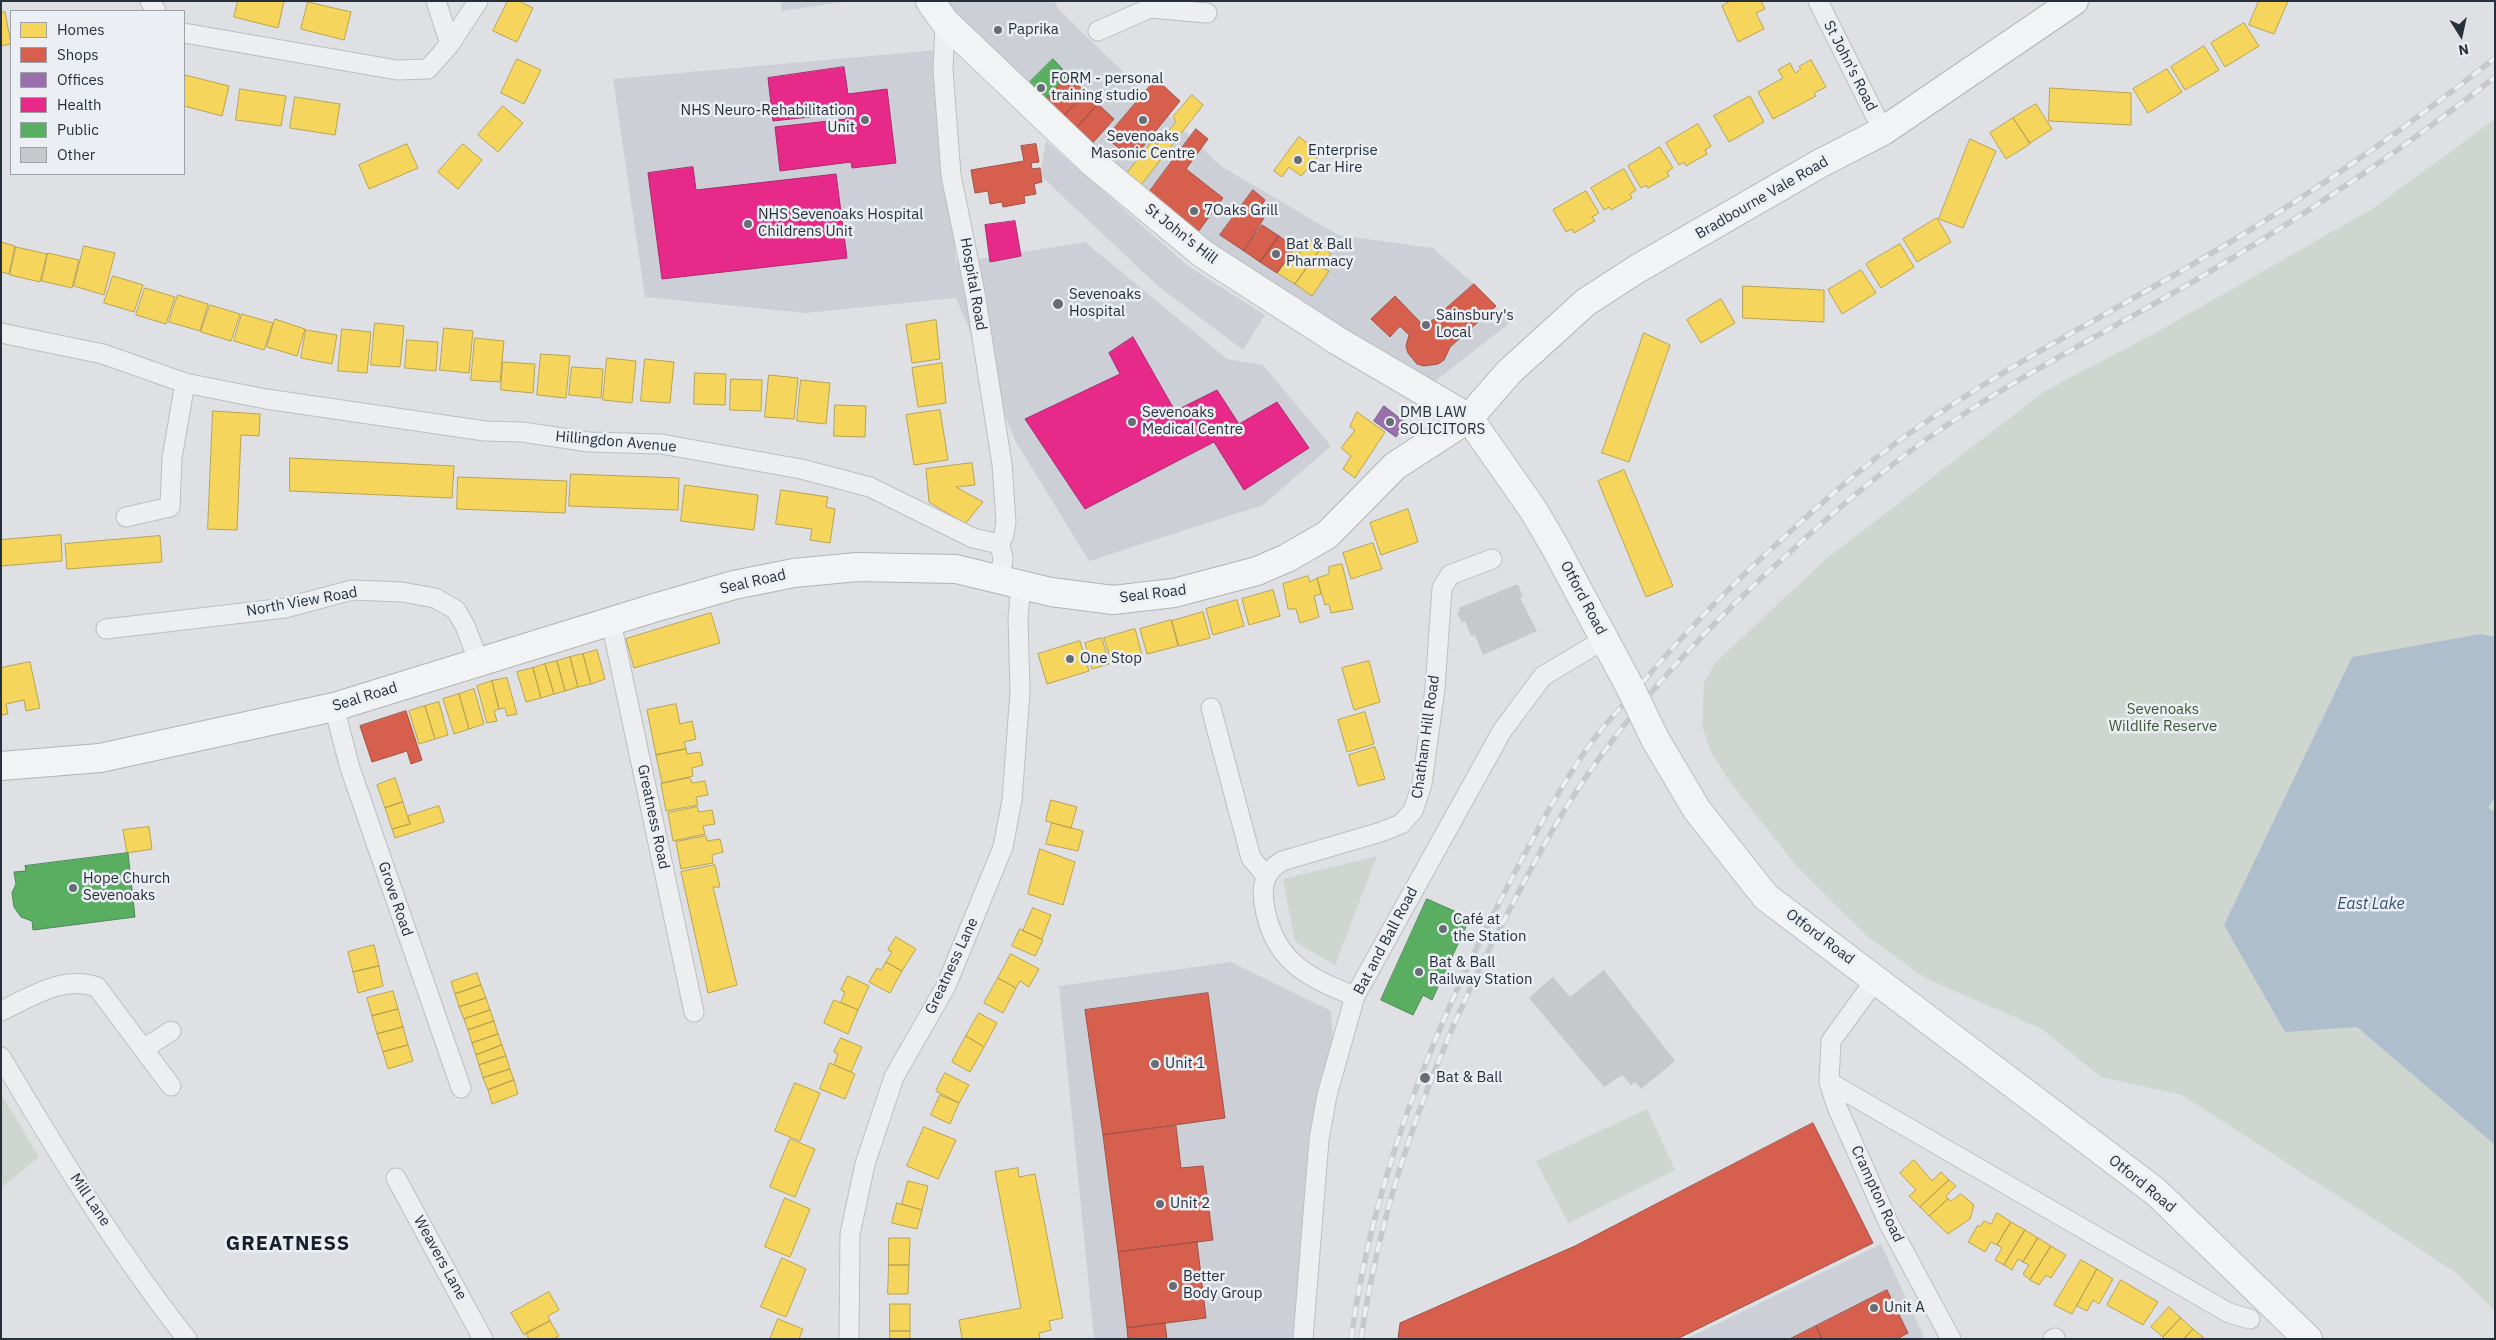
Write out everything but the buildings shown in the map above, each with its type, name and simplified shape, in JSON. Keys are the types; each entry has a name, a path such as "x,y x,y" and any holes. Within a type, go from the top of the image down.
{"main road":[{"name":"Bradbourne Vale Road","path":"1469,418 1509,372 1586,302 1637,269 1803,174 1883,131 2074,1"},
{"name":"St John's Hill","path":"937,12 1092,162 1203,254 1338,341 1469,418"},
{"name":"Seal Road","path":"1,766 100,758 334,707 734,585 768,577 823,569 884,566 956,569 1077,597 1124,600 1197,588 1257,571 1287,558 1327,535 1395,466 1469,418"},
{"name":"Otford Road","path":"1469,418 1538,518 1605,639 1655,739 1697,810 1766,897 2156,1192 2308,1339"}],"street":[{"path":"436,1 450,44"},
{"path":"185,33 397,70 428,69 450,44 478,1"},
{"name":"St John's Road","path":"1818,1 1883,131"},
{"path":"1098,31 1150,8 1207,13"},
{"name":"Hospital Road","path":"937,12 951,175 975,293 1004,482 1005,529 998,545"},
{"name":"Hillingdon Avenue","path":"1,333 103,354 185,383 266,399 386,418 589,442 661,444 801,469 870,487 972,537 998,545"},
{"path":"126,516 170,507 172,458 185,383"},
{"path":"998,545 1010,582"},
{"name":"Chatham Hill Road","path":"1266,876 1282,861 1394,828 1411,815 1418,800 1422,784 1435,688 1442,588 1449,576 1492,559"},
{"name":"Greatness Lane","path":"849,1339 850,1234 865,1164 894,1077 946,986 1003,847 1012,800 1019,702 1018,618 1010,582"},
{"name":"North View Road","path":"115,635 285,608 352,590 402,592 435,598 456,610 465,626 479,662"},
{"name":"Greatness Road","path":"611,622 694,1012"},
{"name":"Bat and Ball Road","path":"1303,1339 1319,1140 1328,1095 1356,996 1502,731 1543,676 1605,639"},
{"name":"Grove Road","path":"334,707 350,768 461,1088"},
{"path":"1211,708 1251,858 1266,876 1262,892 1265,914 1273,938 1279,949 1291,962 1308,975 1330,987 1356,996"},
{"name":"Crampton Road","path":"1876,979 1831,1041 1829,1082 1837,1108 1889,1224 1951,1339"},
{"path":"1,1011 68,982 86,983 97,987 172,1086"},
{"path":"144,1048 171,1031"},
{"name":"Mill Lane","path":"1,1057 61,1158 162,1308 187,1339"},
{"path":"1829,1082 2229,1313 2250,1319"},
{"name":"Weavers Lane","path":"396,1178 483,1339"}],"shaded area":[{"path":"781,1 850,1 782,11"},
{"path":"942,1 1054,1 1059,10 1221,166 1338,235 1433,248 1474,284 1511,322 1430,385 1304,315 1089,151"},
{"name":"Sevenoaks Hospital","path":"937,50 956,263 1085,242 1227,359 1263,365 1331,446 1263,505 1089,561 1016,442 956,298 806,313 645,297 613,79"},
{"path":"1046,141 1188,266 1265,315 1243,350 1159,287 1040,175"},
{"path":"1231,962 1331,1011 1333,1039 1319,1140 1302,1339 1094,1339 1059,986"},
{"path":"1881,1244 1924,1337 1920,1339 1686,1339"}],"green space":[{"name":"Sevenoaks Wildlife Reserve","path":"2495,119 2495,1311 2454,1271 2182,1095 2101,1077 2042,1029 1925,978 1866,935 1799,869 1729,781 1710,750 1702,725 1704,683 1715,663 1826,559 2045,391 2159,331 2375,207"},
{"path":"1377,856 1335,965 1295,942 1283,879"},
{"path":"1,1094 39,1157 1,1188"},
{"path":"1647,1109 1675,1170 1568,1223 1536,1161"}],"water":[{"name":"East Lake","path":"2481,634 2495,637 2495,797 2488,808 2495,812 2495,1145 2357,1027 2285,1032 2224,925 2352,657"}],"railway":[{"path":"1351,1339 1373,1224 1389,1168 1428,1058 1475,951 1543,819 1578,762 1600,731 1667,654 1703,615 1761,558 1836,490 1894,444 1996,377 2224,246 2304,196 2420,116 2495,58"},
{"path":"1361,1339 1371,1282 1399,1170 1438,1061 1461,1009 1512,905 1566,808 1603,753 1668,673 1715,623 1826,519 1921,443 2003,390 2194,281 2272,234 2385,159 2495,77"}],"place":[{"name":"Paprika","path":"998,30"},
{"name":"FORM - personal training studio","path":"1041,88"},
{"name":"NHS Neuro-Rehabilitation Unit","path":"865,120"},
{"name":"Sevenoaks Masonic Centre","path":"1143,120"},
{"name":"Enterprise Car Hire","path":"1298,160"},
{"name":"7Oaks Grill","path":"1194,211"},
{"name":"NHS Sevenoaks Hospital Childrens Unit","path":"748,224"},
{"name":"Bat & Ball Pharmacy","path":"1276,254"},
{"name":"Sevenoaks Hospital","path":"1058,304"},
{"name":"Sainsbury's Local","path":"1426,325"},
{"name":"Sevenoaks Medical Centre","path":"1132,422"},
{"name":"DMB LAW SOLICITORS","path":"1390,422"},
{"name":"One Stop","path":"1070,659"},
{"name":"Hope Church Sevenoaks","path":"73,888"},
{"name":"Café at the Station","path":"1443,929"},
{"name":"Bat & Ball Railway Station","path":"1419,972"},
{"name":"Unit 1","path":"1155,1064"},
{"name":"Bat & Ball","path":"1425,1078"},
{"name":"Unit 2","path":"1160,1204"},
{"name":"Better Body Group","path":"1173,1286"},
{"name":"Unit A","path":"1874,1308"}],"district":[{"name":"GREATNESS","path":"288,1244"}]}
